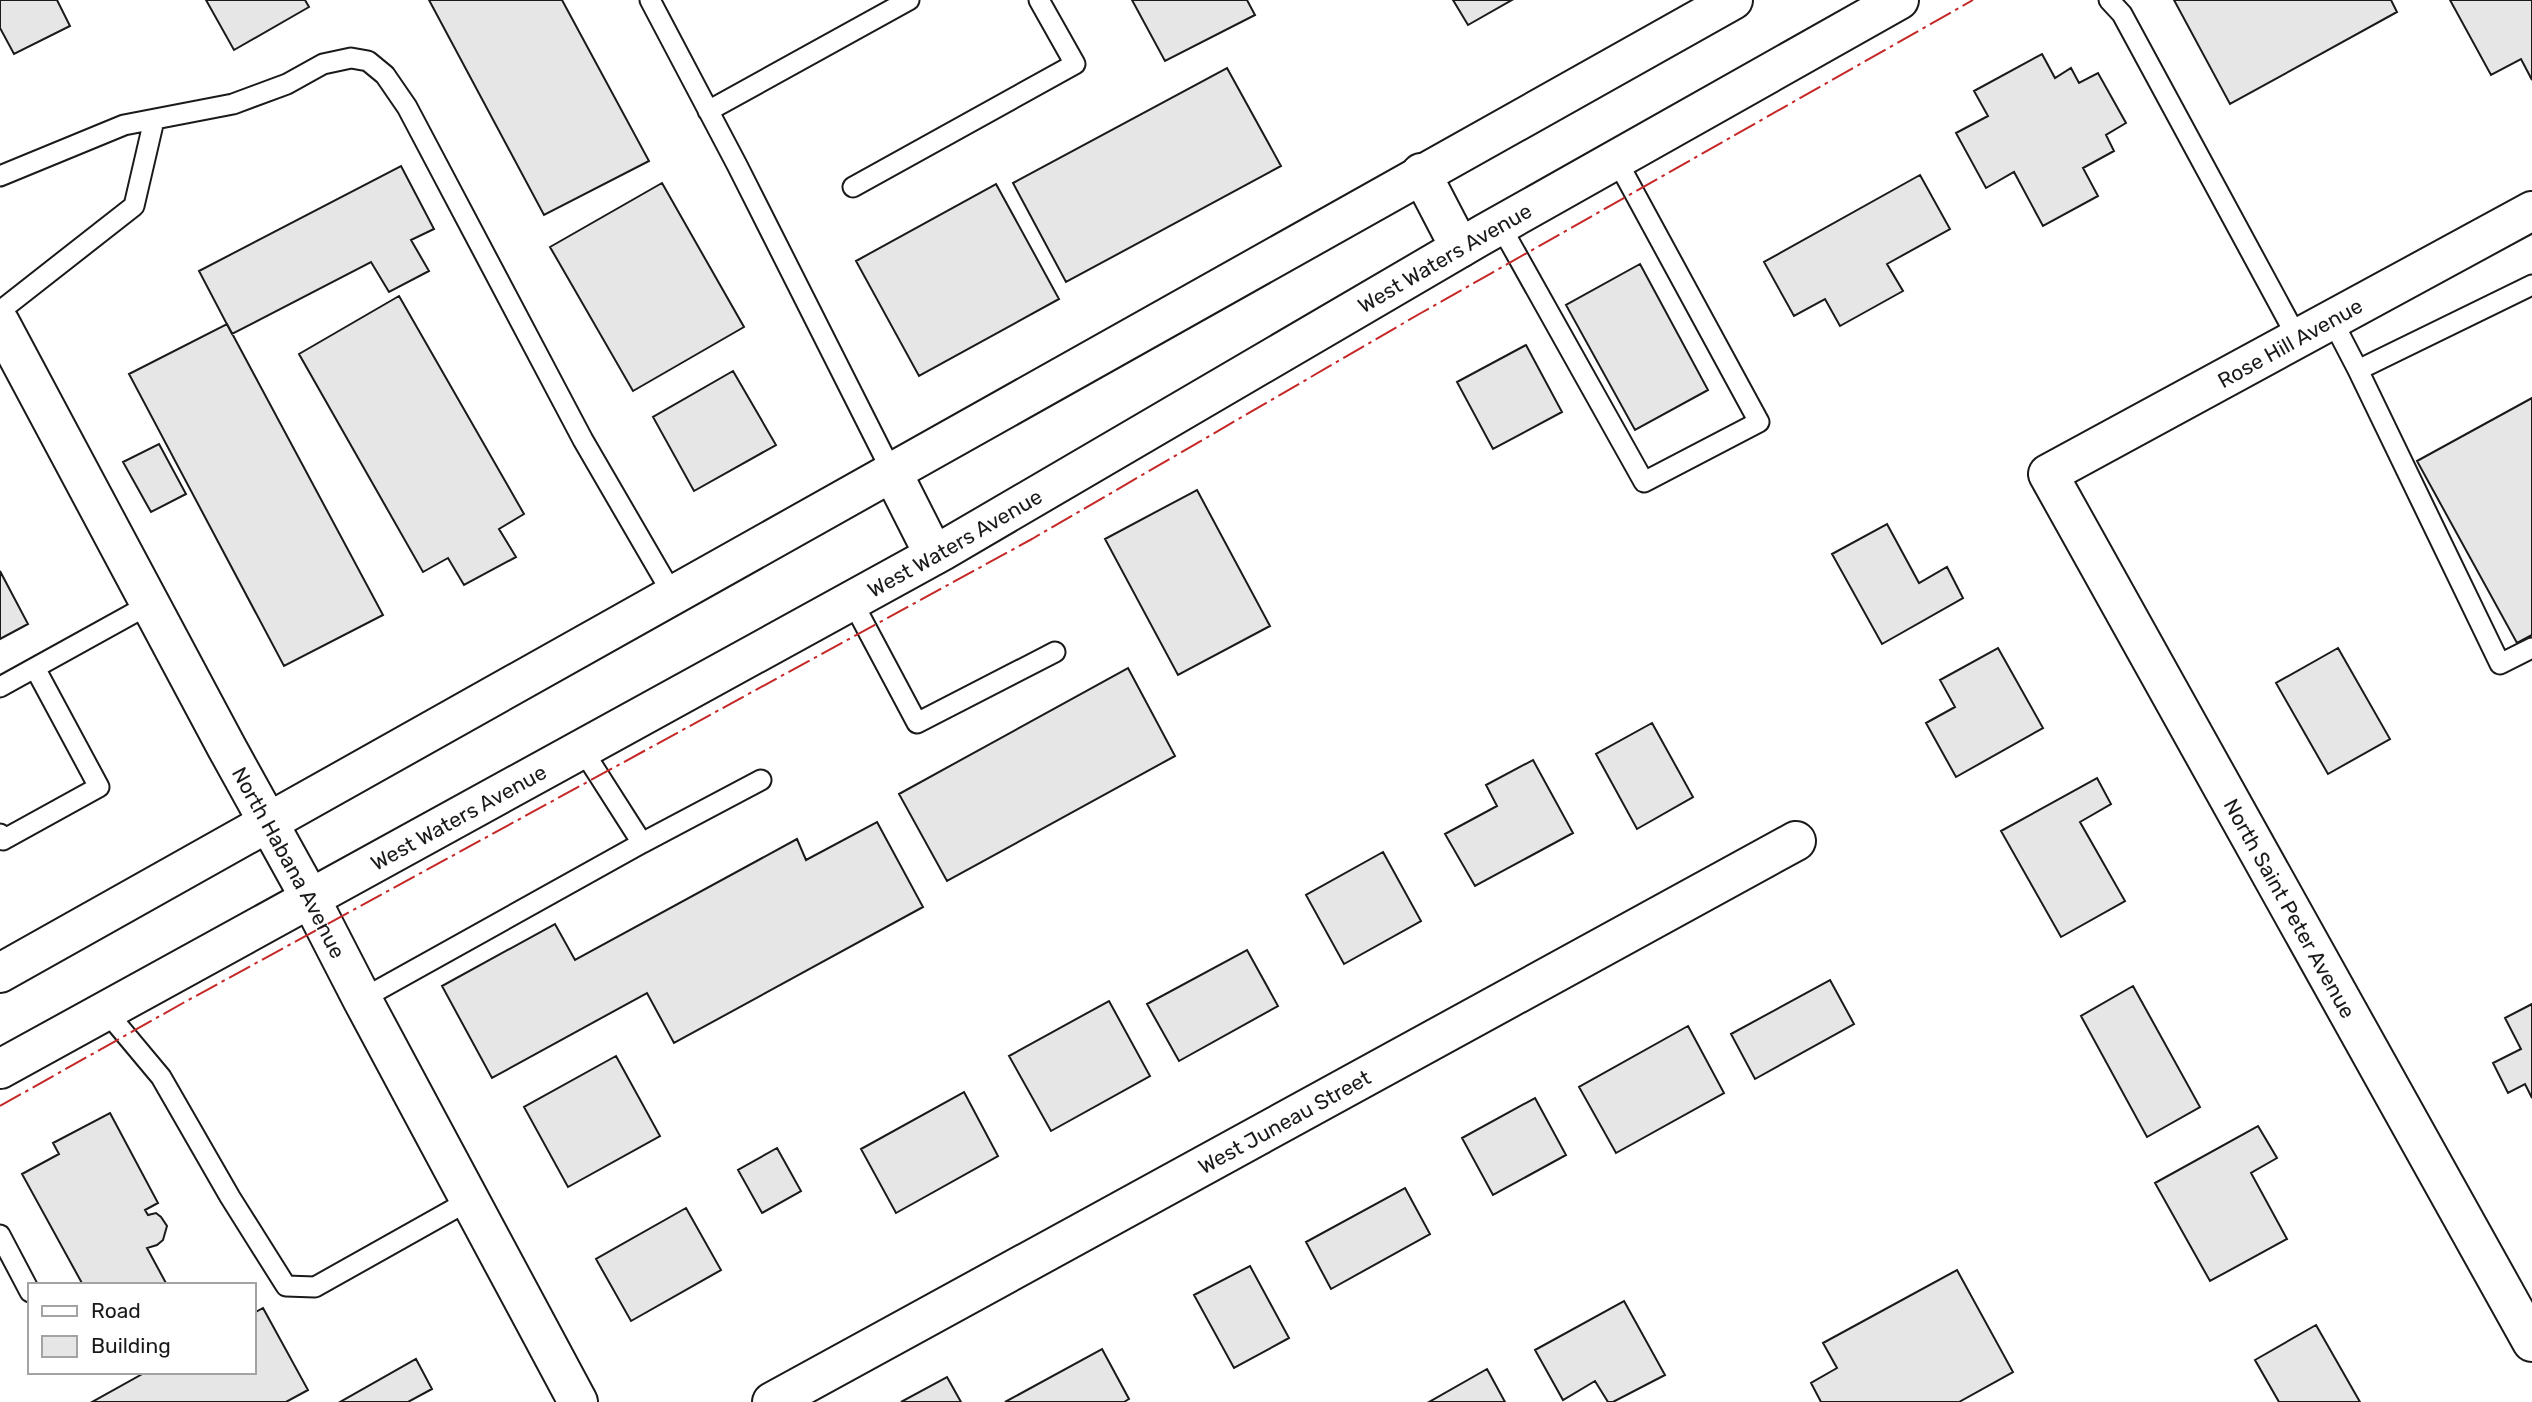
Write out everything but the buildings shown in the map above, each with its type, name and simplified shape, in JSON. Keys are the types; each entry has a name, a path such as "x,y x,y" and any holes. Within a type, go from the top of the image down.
{"main road":[{"path":"0,973 1733,0"},
{"name":"West Waters Avenue","path":"0,1069 934,555 1460,248 1899,0"},
{"path":"1421,173 1460,248"},
{"name":"Rose Hill Avenue","path":"2048,474 2532,211"},
{"name":"North Habana Avenue","path":"0,323 578,1402"},
{"path":"892,472 934,555"},
{"name":"North Saint Peter Avenue","path":"2048,474 2532,1342"},
{"name":"West Juneau Street","path":"772,1402 1797,841"}],"lane":[{"path":"650,0 892,472"},
{"path":"708,111 909,0"},
{"path":"853,187 1075,64 1039,0"},
{"path":"2109,0 2122,14 2298,339"},
{"path":"0,176 124,125 233,104 287,84 323,65 351,58 368,61 385,75 413,120 583,440 673,595"},
{"path":"0,311 134,206 154,120"},
{"path":"1500,225 1644,482 1759,422 1616,159"},
{"path":"2358,370 2532,285"},
{"path":"2332,320 2500,664 2532,648"},
{"path":"852,601 917,723 1055,652"},
{"path":"0,687 150,604"},
{"path":"0,834 3,840 99,787 35,668"},
{"path":"582,749 642,843"},
{"path":"362,999 761,780"},
{"path":"105,1010 162,1077 230,1197 286,1286 315,1287 470,1200"},
{"path":"0,1235 28,1288"}],"power":[{"path":"0,1106 183,1003 1032,539 1421,313 1973,0"}]}
